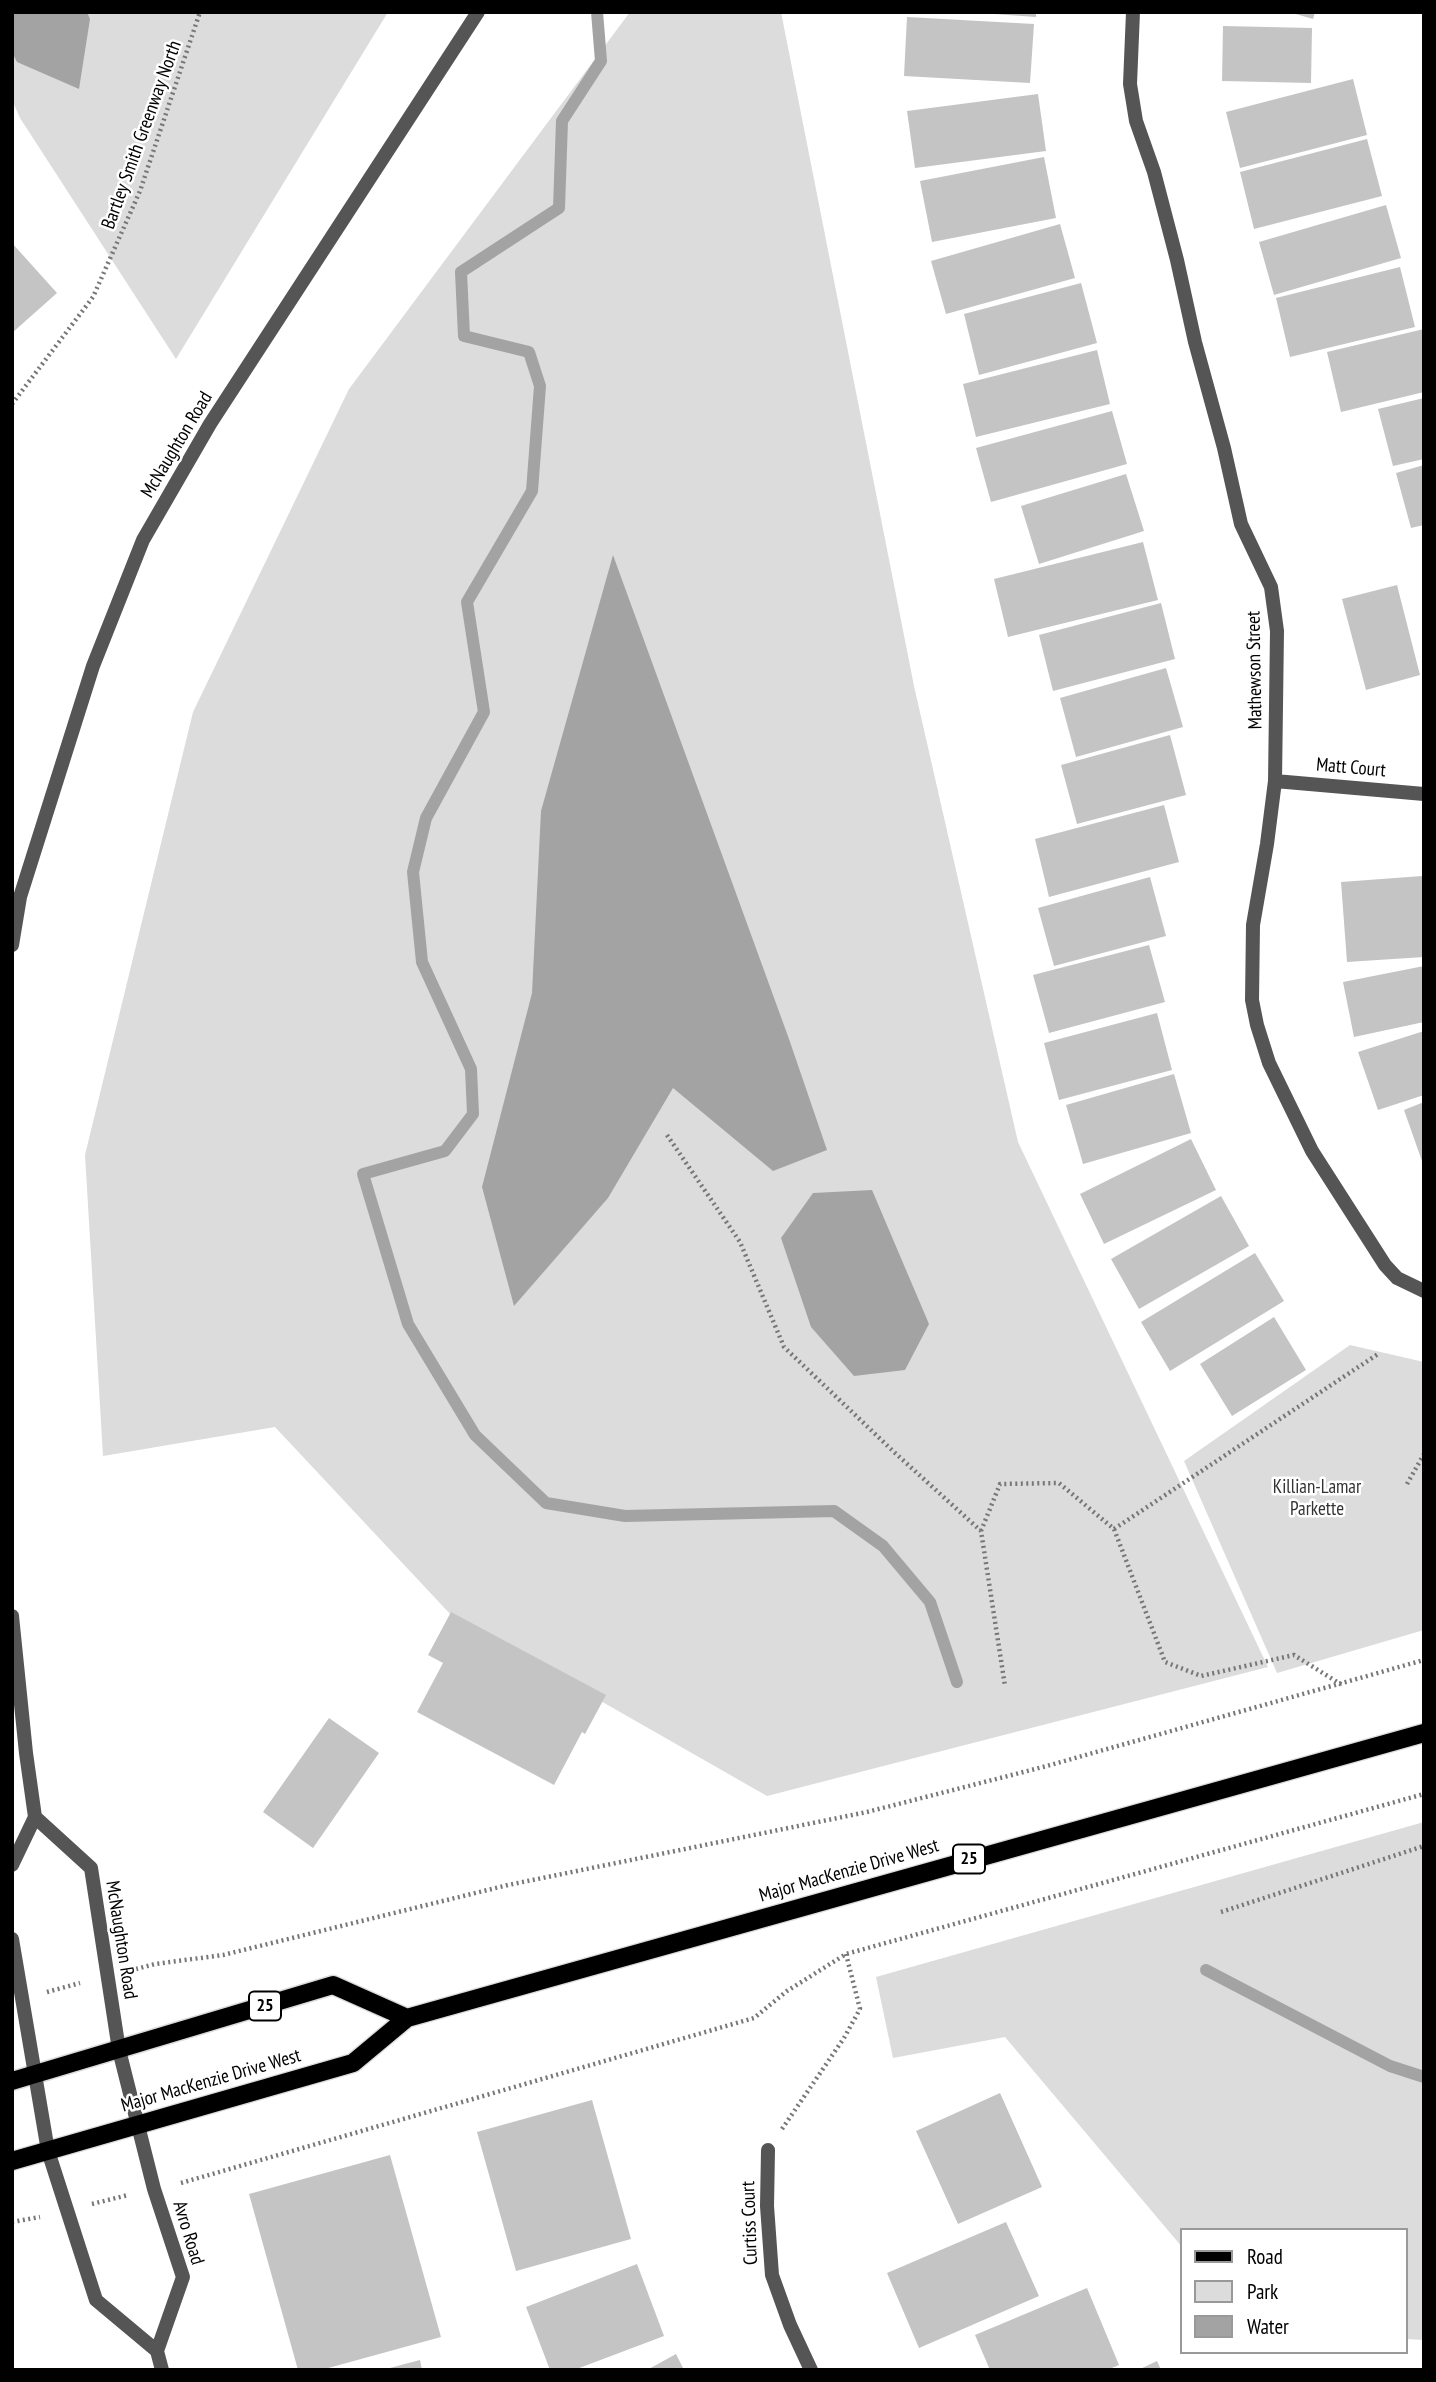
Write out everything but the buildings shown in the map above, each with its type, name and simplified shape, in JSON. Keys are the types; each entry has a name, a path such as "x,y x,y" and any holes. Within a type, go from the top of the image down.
{"main road":[{"name":"Major MacKenzie Drive West","path":"12,2161 353,2063 407,2018 1424,1733"},
{"name":"25","path":"12,2081 333,1985 407,2018"}],"street":[{"name":"McNaughton Road","path":"12,946 20,897 93,666 143,540 210,424 478,12"},
{"name":"Mathewson Street","path":"1133,12 1130,84 1136,121 1154,172 1177,260 1241,524 1272,587 1277,631 1275,781 1253,925 1252,1000 1257,1025 1269,1063 1312,1151 1385,1265 1397,1278 1424,1291"},
{"name":"Matt Court","path":"1275,781 1424,794"},
{"path":"12,1616 35,1817 12,1865"},
{"name":"McNaughton Road","path":"35,1817 91,1868 119,2050 136,2124"},
{"path":"12,1939 48,2151 96,2300 157,2351 162,2370"},
{"name":"Avro Road","path":"136,2124 183,2277 157,2351"},
{"name":"Curtiss Court","path":"768,2150 767,2206 772,2275 790,2325 811,2370"}],"path":[{"name":"Bartley Smith Greenway North","path":"12,404 93,297 140,191 200,12"},
{"path":"667,1135 740,1242 784,1347 981,1531"},
{"path":"1114,1529 1378,1354"},
{"path":"1407,1484 1424,1454"},
{"path":"1005,1686 981,1531 1000,1484 1047,1483 1059,1483 1114,1529 1165,1662 1200,1675 1294,1655 1342,1685"},
{"path":"155,1964 223,1955 508,1885 867,1812 1042,1767 1424,1660"},
{"path":"12,2222 155,2189 754,2018 788,1991 846,1954 1424,1794"},
{"path":"1221,1912 1424,1846"},
{"path":"768,2150 844,2038 860,2009 846,1954"},
{"path":"23,1998 107,1976"}],"green space":[{"path":"12,12 388,12 176,359 20,118 12,100"},
{"path":"630,12 781,12 914,686 1018,1142 1268,1667 767,1796 452,1616 275,1427 103,1456 85,1155 193,712 349,389"},
{"name":"Killian-Lamar Parkette","path":"1350,1345 1424,1362 1424,1630 1277,1673 1184,1461"},
{"path":"1424,1822 1424,2340 1408,2339 1408,2228 1180,2228 1180,2245 1005,2037 893,2058 876,1977"}],"water":[{"path":"12,12 87,12 90,19 79,89 17,62 12,52"},
{"path":"613,555 827,1150 773,1171 673,1088 608,1198 514,1306 482,1187 532,993 541,811"},
{"path":"872,1190 929,1324 905,1370 854,1376 811,1327 781,1238 813,1193"}],"waterway":[{"path":"597,12 601,61 562,121 559,208 461,272 464,336 529,352 540,386 532,491 467,602 484,712 426,818 413,872 422,962 471,1069 473,1114 445,1151 363,1174 408,1324 475,1435 546,1503 625,1516 834,1511 883,1546 930,1602 957,1682"},
{"path":"1206,1970 1390,2066 1424,2077"}]}
